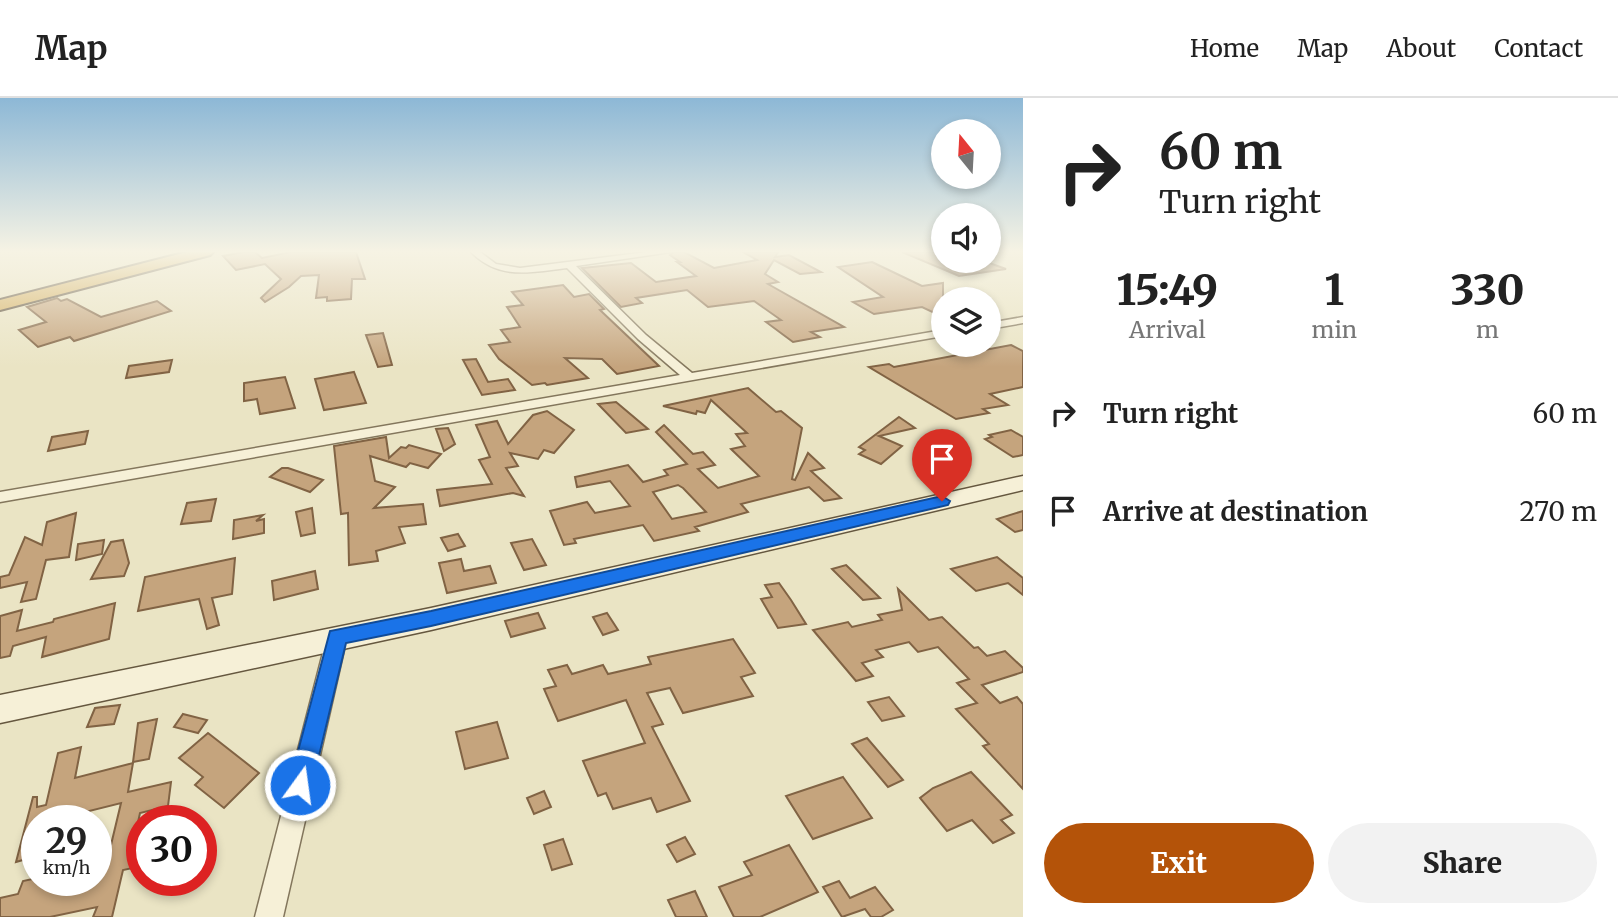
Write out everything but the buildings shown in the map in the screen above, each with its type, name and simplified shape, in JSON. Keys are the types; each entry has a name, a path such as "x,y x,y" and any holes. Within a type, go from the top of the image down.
{"highway":[{"path":"0,303 48,290"}],"street":[{"path":"595,290 642,337 688,376"},
{"path":"1001,324 1023,320"},
{"path":"0,497 931,335"},
{"path":"0,709 337,636 431,619 1023,483"},
{"path":"269,917 337,636"}],"route":[{"path":"300,785 337,636 431,619 942,501"}]}
